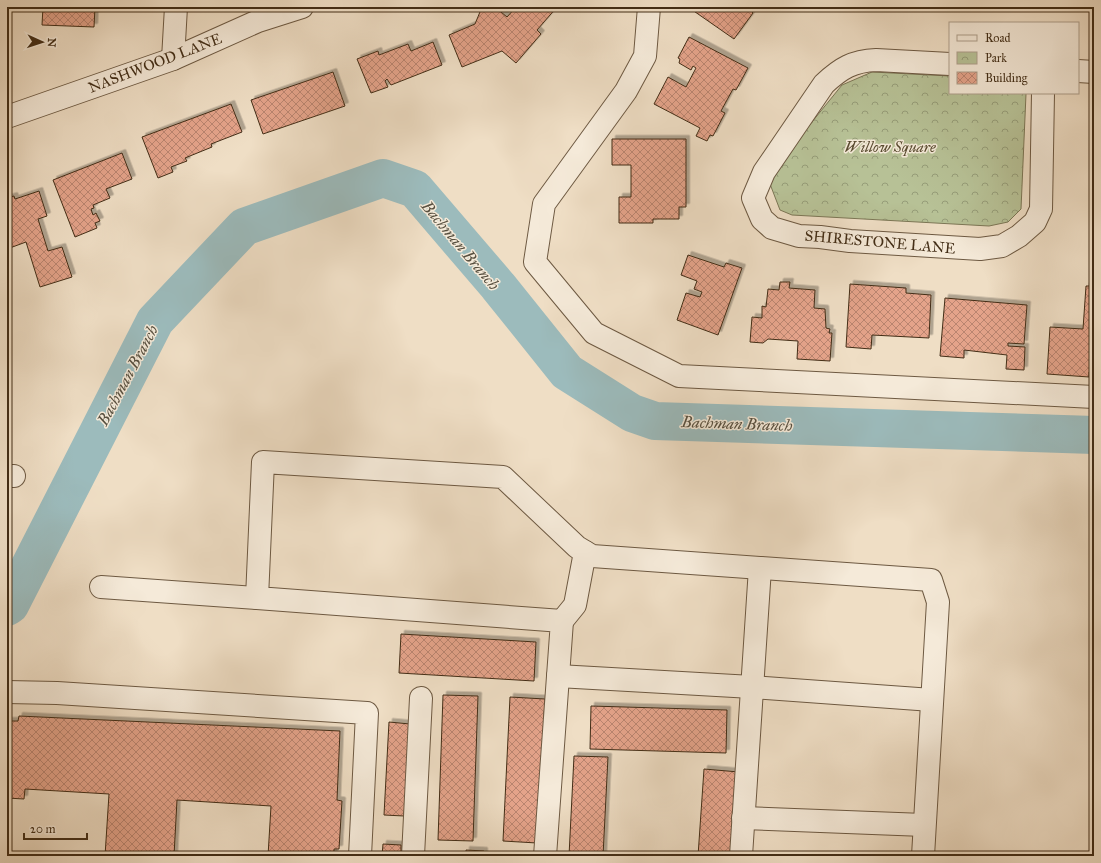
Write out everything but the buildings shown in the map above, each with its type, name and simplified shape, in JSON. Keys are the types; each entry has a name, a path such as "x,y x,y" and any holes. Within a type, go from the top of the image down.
{"street":[{"path":"173,59 176,7"},
{"name":"NASHWOOD LANE","path":"7,117 173,59 258,21 302,7"},
{"path":"648,7 645,56 626,90 544,204 535,262 594,333 679,376 1094,397"},
{"name":"SHIRESTONE LANE","path":"949,64 864,60 852,64 835,73 824,84 764,172 753,198 762,219 772,228 799,236 820,237 850,242 980,249 1002,246 1019,236 1035,222 1041,209 1043,94"},
{"path":"1079,71 1094,72"},
{"path":"257,598 264,462 503,477 577,547 592,556 931,580 938,602 923,856"},
{"path":"545,856 562,621 575,605 585,552"},
{"path":"740,856 760,568"},
{"path":"101,587 562,621"},
{"path":"558,676 752,687 932,700"},
{"path":"7,692 64,693 367,713 360,856"},
{"path":"413,856 421,698"},
{"path":"743,818 924,825"}],"green space":[{"name":"Willow Square","path":"872,72 949,76 949,94 1026,94 1021,209 1008,222 989,226 792,215 780,210 770,184 777,165 842,85"}],"waterway":[{"name":"Bachman Branch","path":"7,607 10,605 155,321 244,227 383,178 415,189 498,286 567,372 632,413 655,421 1094,435"}]}
